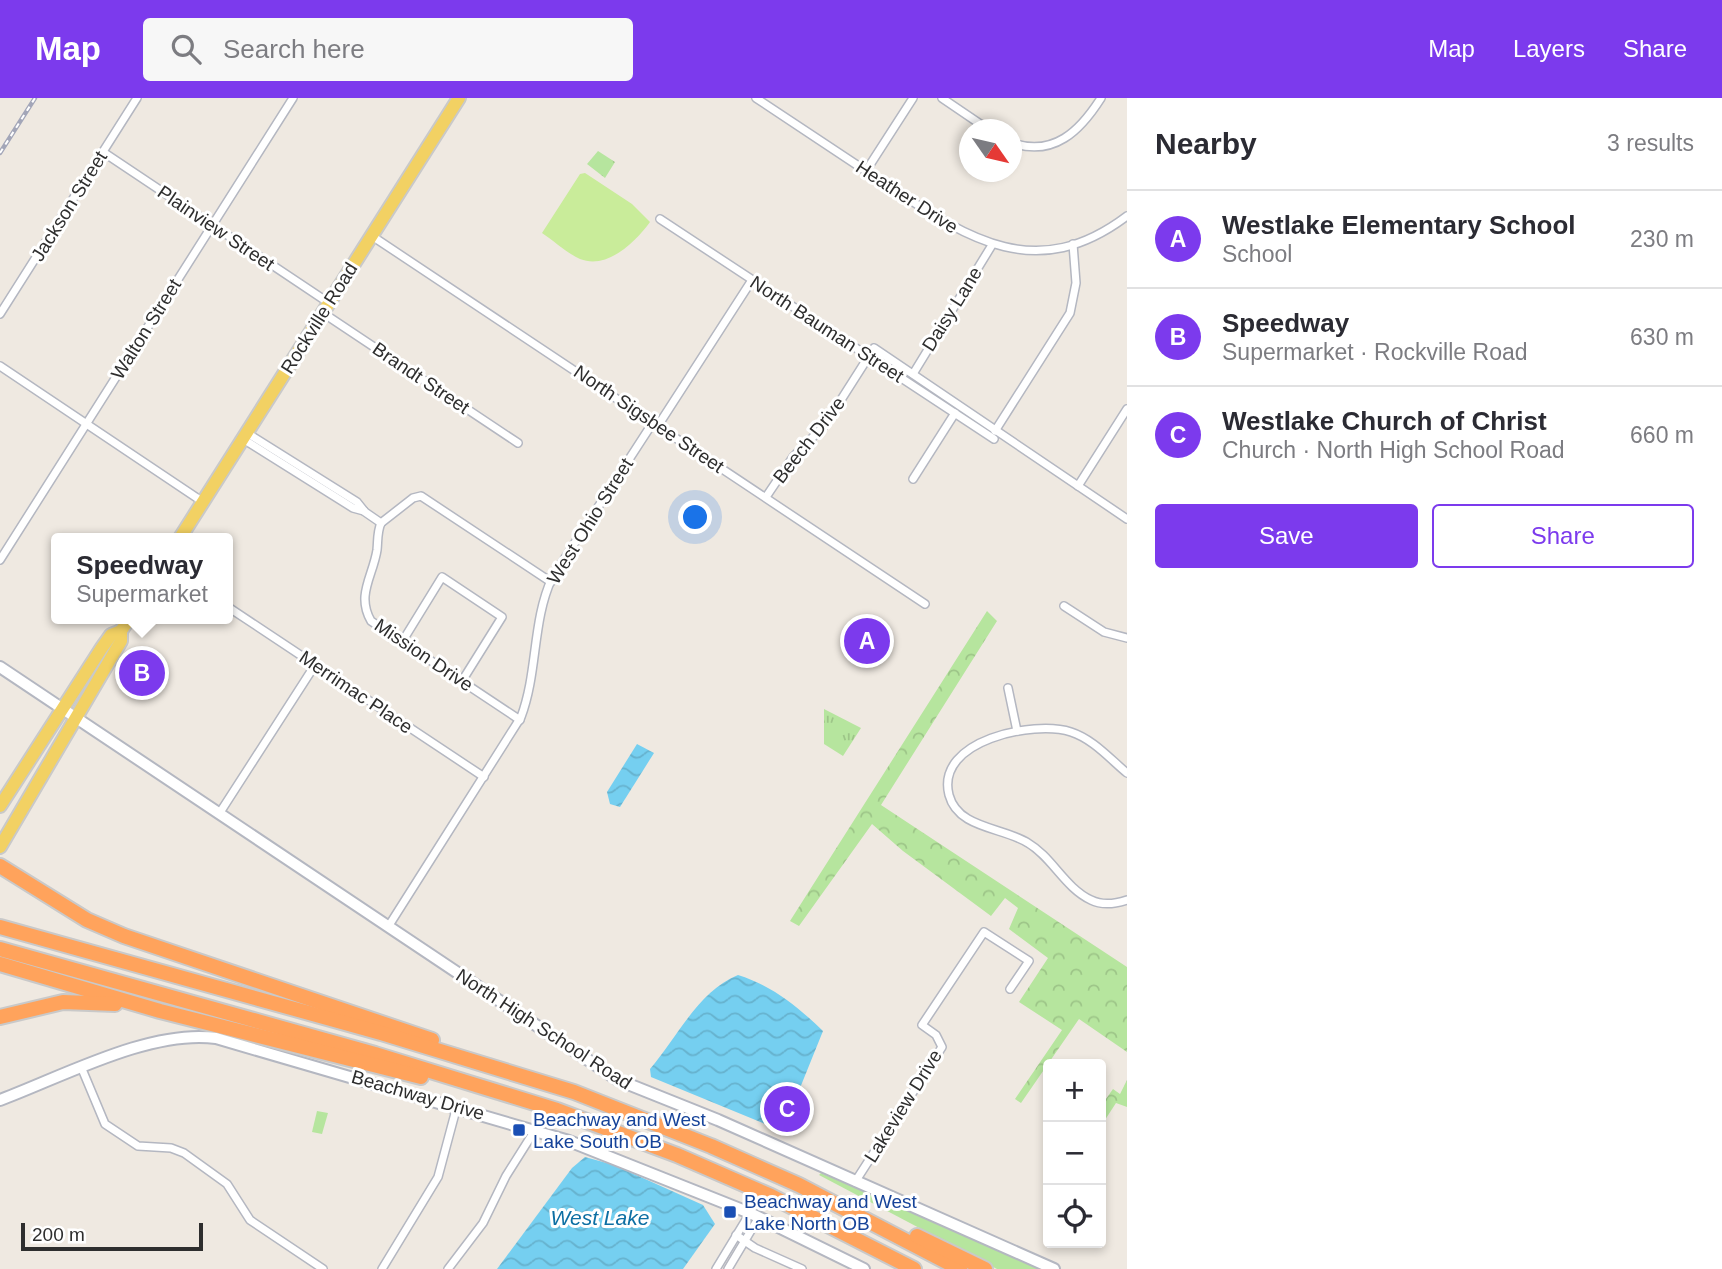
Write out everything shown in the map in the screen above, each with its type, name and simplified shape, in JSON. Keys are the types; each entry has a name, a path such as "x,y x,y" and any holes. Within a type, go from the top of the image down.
{"highway":[{"path":"0,866 87,920 124,936 411,1031 496,1067 661,1125 930,1241 985,1269"},
{"path":"0,927 496,1067"},
{"path":"0,949 470,1081 595,1123 712,1170 848,1233 914,1269"},
{"path":"0,964 160,1011 436,1080 470,1081"},
{"path":"0,1017 44,1005 82,1001 160,1011"},
{"path":"819,1195 960,1269"}],"main road":[{"name":"Rockville Road","path":"183,533 459,98"},
{"path":"0,847 111,635 121,631 126,624"},
{"path":"0,806 68,713"}],"street":[{"name":"Jackson Street","path":"0,314 137,98"},
{"name":"Walton Street","path":"0,561 293,98"},
{"name":"Heather Drive","path":"756,98 945,223 992,245 1031,250 1073,244 1103,232 1127,216"},
{"path":"866,171 913,98"},
{"path":"942,98 973,119"},
{"path":"1022,145 1038,147 1062,141 1082,125 1101,98"},
{"name":"Plainview Street","path":"103,152 326,308"},
{"name":"North Bauman Street","path":"660,219 994,439"},
{"name":"North Sigsbee Street","path":"372,236 925,604"},
{"path":"984,433 998,431 1069,313 1076,283 1073,244"},
{"name":"Daisy Lane","path":"913,374 992,245"},
{"name":"West Ohio Street","path":"388,927 520,720 529,692 542,606 551,582 650,426 661,421 752,280"},
{"name":"Brandt Street","path":"326,308 518,443"},
{"name":"North Bauman Street","path":"874,348 1127,519"},
{"name":"Beech Drive","path":"766,497 789,463 825,425 874,348"},
{"path":"0,366 203,502"},
{"path":"1078,486 1127,409"},
{"path":"913,479 955,413"},
{"path":"245,436 357,502 365,512 381,523 413,498 421,496 551,582"},
{"name":"Mission Drive","path":"381,523 376,558 364,593 364,605 371,621 520,720"},
{"path":"402,642 442,577 502,617 462,681"},
{"path":"1063,606 1107,633 1127,638"},
{"name":"Merrimac Place","path":"233,610 484,777"},
{"path":"219,814 315,665"},
{"name":"North High School Road","path":"0,667 625,1084 718,1120 1054,1269"},
{"path":"1008,688 1017,731"},
{"path":"1127,773 1076,734 1053,729 1017,731 972,746 957,758 950,771 948,783 955,807 971,821 1032,845 1087,898 1103,904 1127,900"},
{"name":"Lakeview Drive","path":"855,1182 942,1047 936,1035 922,1025 984,932 1029,961 1010,989"},
{"name":"Beachway Drive","path":"0,1100 156,1041 183,1037 211,1038 536,1130 755,1215 864,1269"},
{"path":"82,1069 105,1124 138,1146 171,1147 182,1152 227,1184 250,1220 323,1269"},
{"path":"382,1269 440,1174 457,1106"},
{"path":"448,1269 483,1223 506,1177 536,1130"},
{"path":"716,1269 736,1235 755,1215"},
{"path":"728,1269 745,1241 755,1215"},
{"path":"736,1235 802,1269"}],"green space":[{"path":"598,151 615,162 605,178 587,164"},
{"path":"585,173 632,204 650,222 629,245 601,261 580,259 542,233 580,174"},
{"path":"987,611 997,621 881,805 1127,967 1127,1052 1079,1019 1051,1059 1043,1059 1043,1071 1021,1103 1015,1099 1062,1030 1019,1002 1048,958 1009,929 1018,908 1005,898 991,916 903,851 872,824 799,926 790,921"},
{"path":"824,709 861,728 843,756 824,744"},
{"path":"1127,1080 1127,1107 1116,1103 1106,1118 1106,1099 1113,1089 1120,1094"},
{"path":"317,1111 328,1113 322,1134 312,1132"},
{"path":"821,1173 1044,1269 997,1269 819,1175"}],"water":[{"path":"637,744 654,753 620,807 610,804 607,792"},
{"path":"738,975 784,998 823,1031 800,1088 780,1122 765,1124 651,1077 650,1069 689,1016 711,992"},
{"name":"West Lake","path":"585,1157 614,1165 703,1205 715,1224 683,1269 497,1269 572,1168"}],"railway":[{"path":"0,153 35,98"}],"place":[{"name":"Westlake Elementary School","path":"867,641"},
{"name":"Speedway","path":"142,673"},
{"name":"Westlake Church of Christ","path":"787,1109"},
{"name":"Beachway and West Lake South OB","path":"519,1130"},
{"name":"Beachway and West Lake North OB","path":"730,1212"}]}
